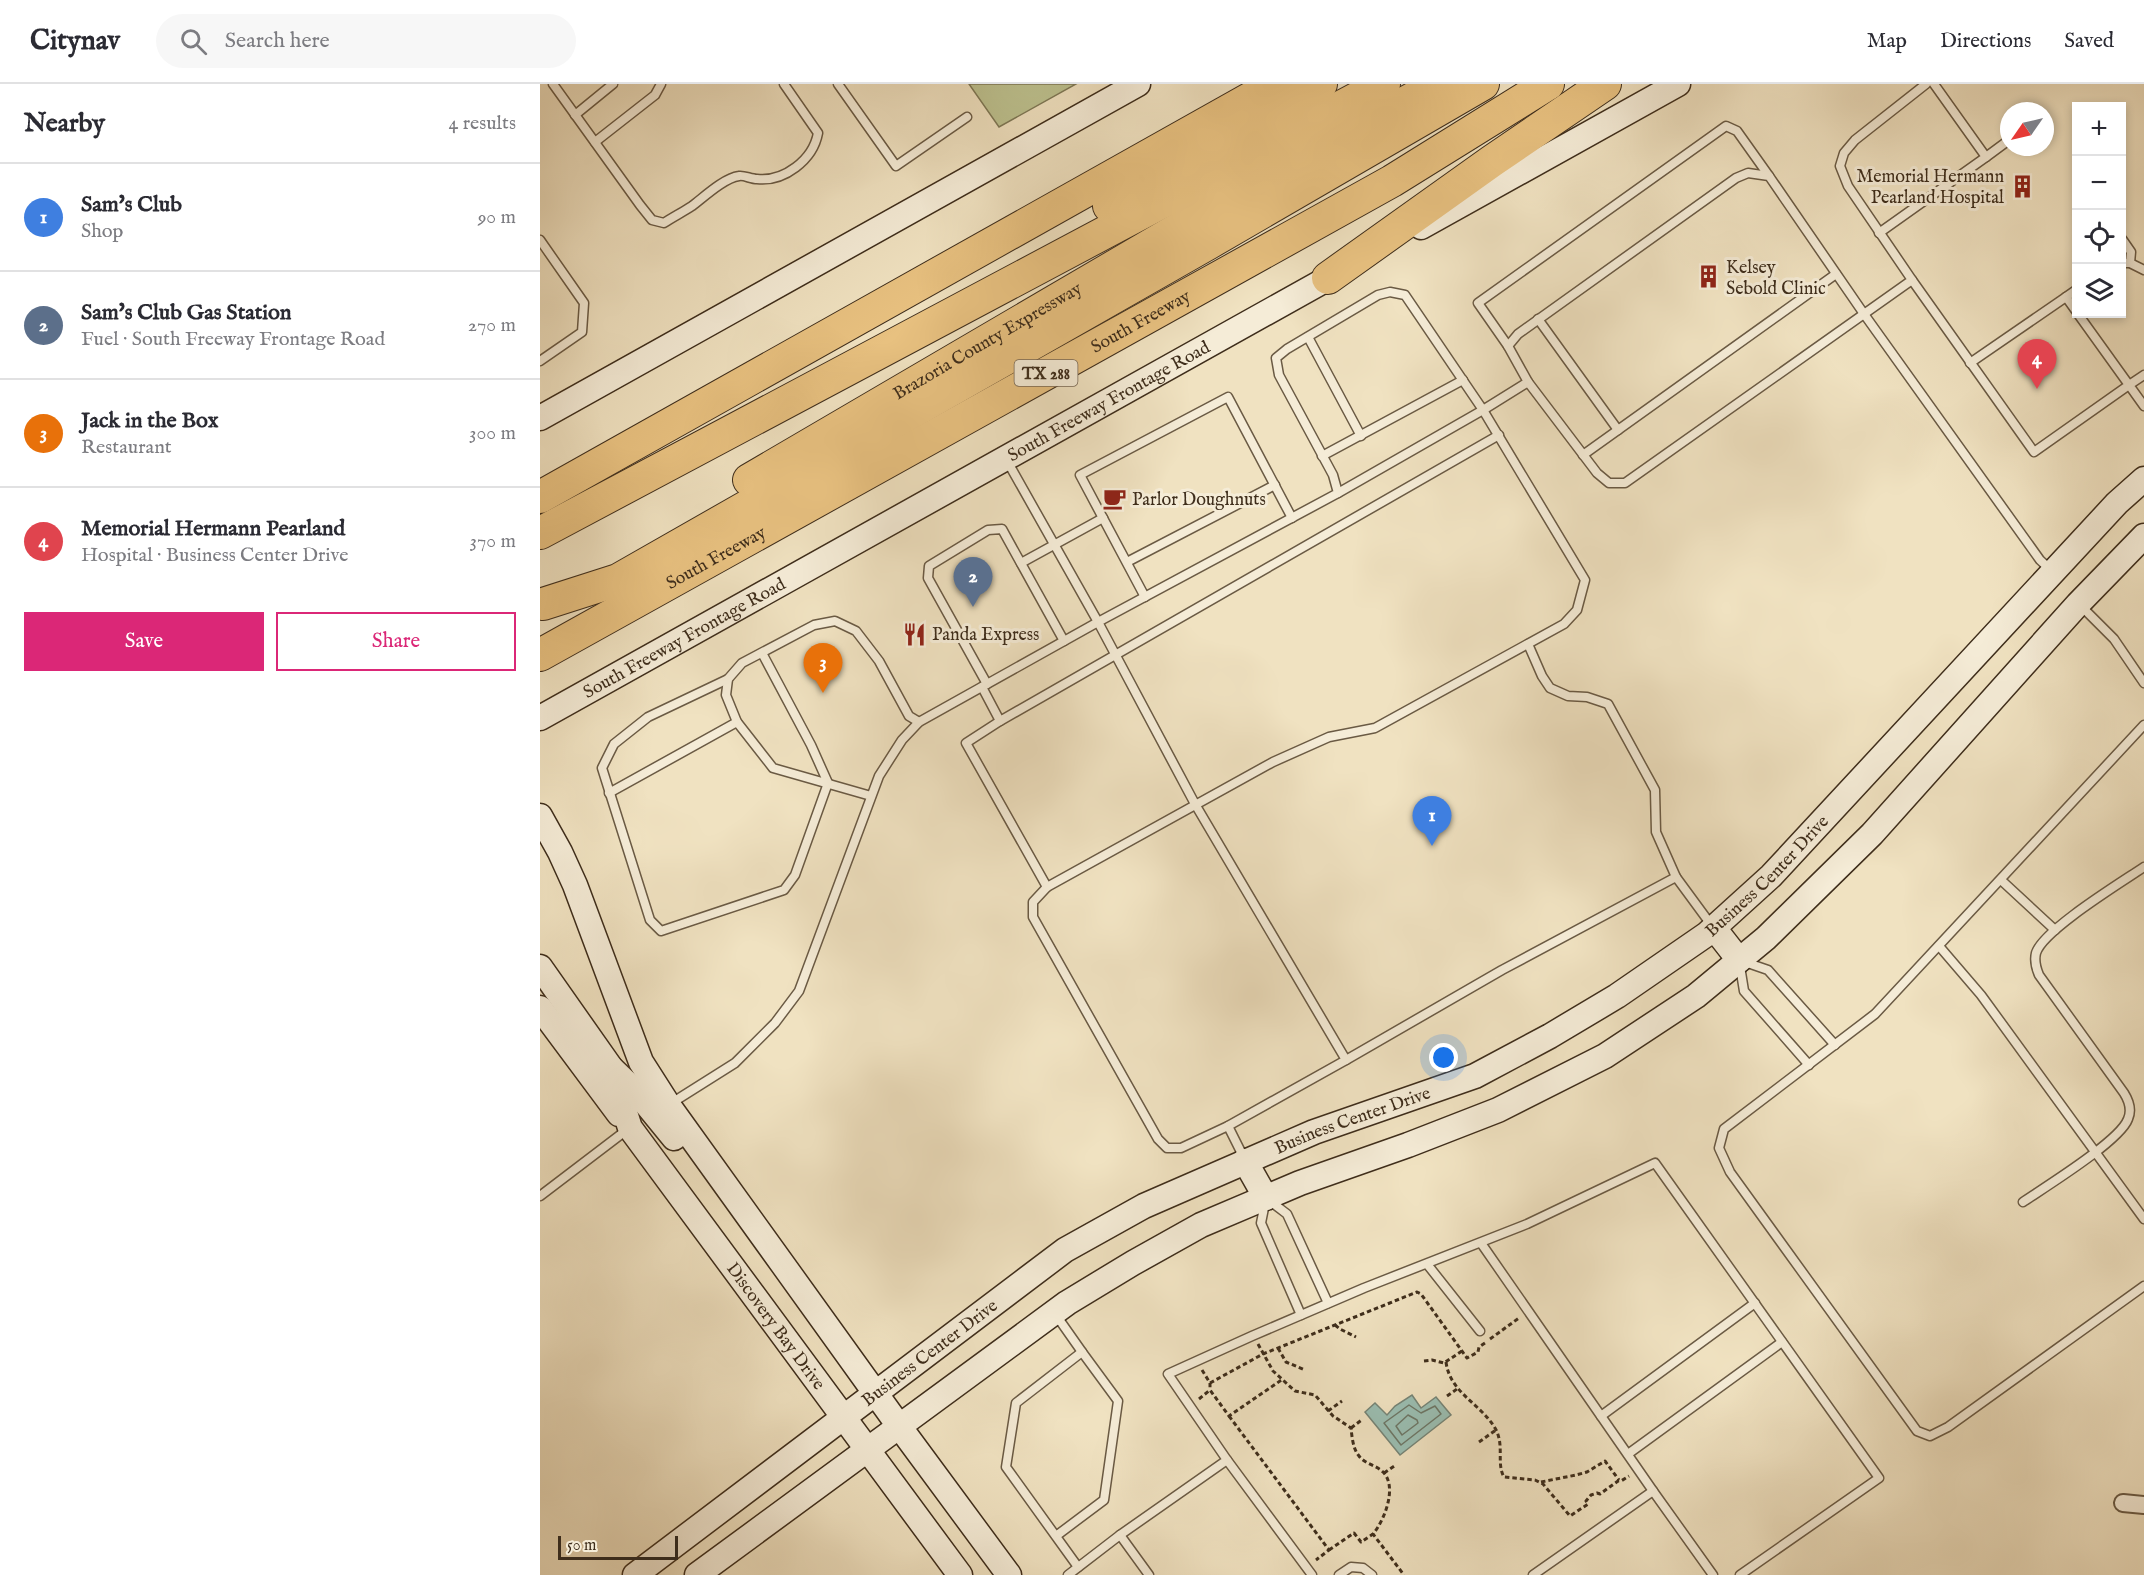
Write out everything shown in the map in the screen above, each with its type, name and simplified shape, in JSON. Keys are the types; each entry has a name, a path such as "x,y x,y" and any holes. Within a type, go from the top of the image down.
{"highway":[{"path":"540,497 1276,84"},
{"path":"540,522 554,510 734,409 998,269 1322,84"},
{"name":"Brazoria County Expressway","path":"540,533 1384,84"},
{"name":"Brazoria County Expressway","path":"541,605 847,422 1195,219 1439,84"},
{"path":"541,605 618,580 1483,84"},
{"name":"South Freeway","path":"540,655 1392,181 1548,84"},
{"path":"1328,278 1605,84"}],"street":[{"path":"540,418 1138,84"},
{"name":"South Freeway Frontage Road","path":"541,718 1678,84"},
{"name":"Business Center Drive","path":"635,1575 1065,1250 1144,1206 1245,1161 1314,1132 1475,1076 1550,1036 1617,996 1714,928 1771,876 2117,503 2144,479"},
{"path":"697,1575 1054,1312 1132,1263 1201,1225 1498,1110 1605,1056 1696,996 1766,938 1872,834 2078,604 2144,536"},
{"path":"540,816 575,885 641,1062 668,1105 1009,1575"},
{"path":"1714,928 1739,960"},
{"path":"540,967 611,1068 638,1094 665,1126 770,1270 840,1342"},
{"path":"540,1008 630,1128"},
{"name":"Discovery Bay Drive","path":"611,1068 630,1128 960,1575"},
{"path":"1245,1161 1266,1198"},
{"path":"2123,1503 2144,1505"}],"lane":[{"path":"553,84 652,220 664,223 740,175 757,179 777,178 793,169 811,154 818,133 784,84"},
{"path":"575,115 613,84"},
{"path":"595,142 655,95 661,84"},
{"path":"837,84 896,166 967,117"},
{"path":"1926,84 1855,140 1844,153 1840,166 1848,186 1879,232 2034,452 2144,375"},
{"path":"1934,84 1986,157"},
{"path":"1912,280 1864,314 1625,483 1608,483 1583,455 1528,382 1508,346 1478,303 1726,126 1737,131 1864,314 2040,560 2053,572"},
{"path":"1879,232 2000,147"},
{"path":"1508,346 1518,334 1538,319 1736,178 1748,172 1769,176"},
{"path":"540,240 584,303 582,332 540,362"},
{"path":"2126,246 2130,252 2126,263 2144,270"},
{"path":"1583,455 1836,274"},
{"path":"1338,493 1333,475 1279,375 1276,358 1287,349 1378,295 1390,292 1405,295 1499,435 1585,580 1577,610 1564,624 1375,728 1329,737 1273,762 1047,886 1033,902 1033,917 1158,1139 1167,1148 1180,1148 1228,1126 1502,970 1676,877"},
{"path":"1970,363 2072,293"},
{"path":"2066,297 2072,305"},
{"path":"2081,318 2144,406"},
{"path":"1538,319 1618,430"},
{"path":"1308,337 1360,436"},
{"path":"1322,456 1463,380"},
{"path":"668,1105 735,1063 776,1023 799,991 879,776 902,740 919,722 1098,622 1338,493 1528,382"},
{"path":"1145,597 1080,475 1228,397 1292,518"},
{"path":"1047,886 966,743 1000,721 1499,435"},
{"path":"1006,458 1116,654 1195,804 1346,1060"},
{"path":"1126,562 1275,484"},
{"path":"1021,563 1103,518"},
{"path":"1000,721 985,685 928,578 929,566 988,530 1002,529 1064,641"},
{"path":"2078,604 2114,639 2144,683"},
{"path":"762,653 811,745 828,783 795,875 784,890 661,931 650,920 602,768 614,744 648,717 728,679 742,663 814,625 835,621 856,631 879,661 909,716 919,722"},
{"path":"1528,644 1550,688 1568,696 1587,697 1608,704 1655,790 1656,832 1676,877 1714,928"},
{"path":"728,679 726,695 737,722 773,768 871,796"},
{"path":"609,793 737,722"},
{"path":"2144,725 1875,1014 1724,1129 1719,1148 1730,1172 1917,1431 1930,1436 1948,1427 2144,1286"},
{"path":"2023,1202 2095,1151 2123,1128 2129,1118 2129,1102 2039,975 2035,964 2037,951 2055,930 2144,867"},
{"path":"2001,880 2055,930"},
{"path":"1939,946 1981,995 2144,1219"},
{"path":"1809,1065 1744,992 1739,960 1768,970 1835,1046"},
{"path":"1228,1126 1245,1161"},
{"path":"540,1196 630,1128"},
{"path":"1309,1571 1227,1460 1168,1374 1301,1315 1527,1224 1655,1162 1879,1478 1740,1575"},
{"path":"1301,1315 1261,1223 1266,1198 1287,1214 1329,1304"},
{"path":"1481,1243 1713,1575"},
{"path":"1428,1264 1480,1331"},
{"path":"1601,1416 1755,1303"},
{"path":"1054,1312 1118,1401 1104,1500 1056,1536"},
{"path":"1628,1454 1782,1342"},
{"path":"1078,1567 1006,1467 1016,1403 1082,1352"},
{"path":"1068,1575 1120,1535 1227,1460"},
{"path":"1533,1575 1653,1491"},
{"path":"1120,1535 1149,1575"},
{"path":"1339,1575 1351,1566 1363,1568 1372,1575"}],"path":[{"path":"1210,1383 1263,1354 1417,1292 1421,1294 1467,1358 1478,1352 1479,1347 1529,1311"},
{"path":"1335,1325 1356,1337"},
{"path":"1252,1336 1273,1371 1295,1391 1317,1397 1328,1411 1351,1428 1359,1457 1384,1473 1389,1481 1389,1493 1382,1519 1373,1534 1361,1542 1354,1533 1329,1550 1309,1571"},
{"path":"1278,1348 1286,1362 1305,1370"},
{"path":"1424,1361 1446,1362 1462,1351"},
{"path":"1198,1361 1210,1383 1210,1390 1228,1416 1329,1550"},
{"path":"1446,1362 1449,1376 1457,1389 1478,1407 1496,1430 1501,1441 1501,1468 1504,1477 1539,1482 1576,1476 1605,1461 1620,1481"},
{"path":"1228,1416 1283,1379"},
{"path":"1447,1396 1457,1389"},
{"path":"1190,1406 1210,1390"},
{"path":"1328,1411 1342,1401"},
{"path":"1351,1428 1363,1419"},
{"path":"1479,1442 1496,1430"},
{"path":"1384,1473 1396,1465"},
{"path":"1539,1482 1570,1516 1588,1503 1586,1501 1591,1495 1600,1494 1639,1469"},
{"path":"1373,1534 1404,1575"}],"green space":[{"path":"969,84 1076,84 999,127"}],"water":[{"path":"1412,1395 1421,1408 1436,1397 1451,1415 1400,1455 1365,1412 1375,1403 1387,1415 1395,1406"}],"place":[{"name":"Memorial Hermann Pearland Hospital","path":"2022,186"},
{"name":"Kelsey Sebold Clinic","path":"1708,277"},
{"name":"Memorial Hermann Pearland","path":"2037,389"},
{"name":"Parlor Doughnuts","path":"1114,499"},
{"name":"Sam's Club Gas Station","path":"973,607"},
{"name":"Panda Express","path":"914,634"},
{"name":"Jack in the Box","path":"823,693"},
{"name":"Sam's Club","path":"1432,846"}]}
